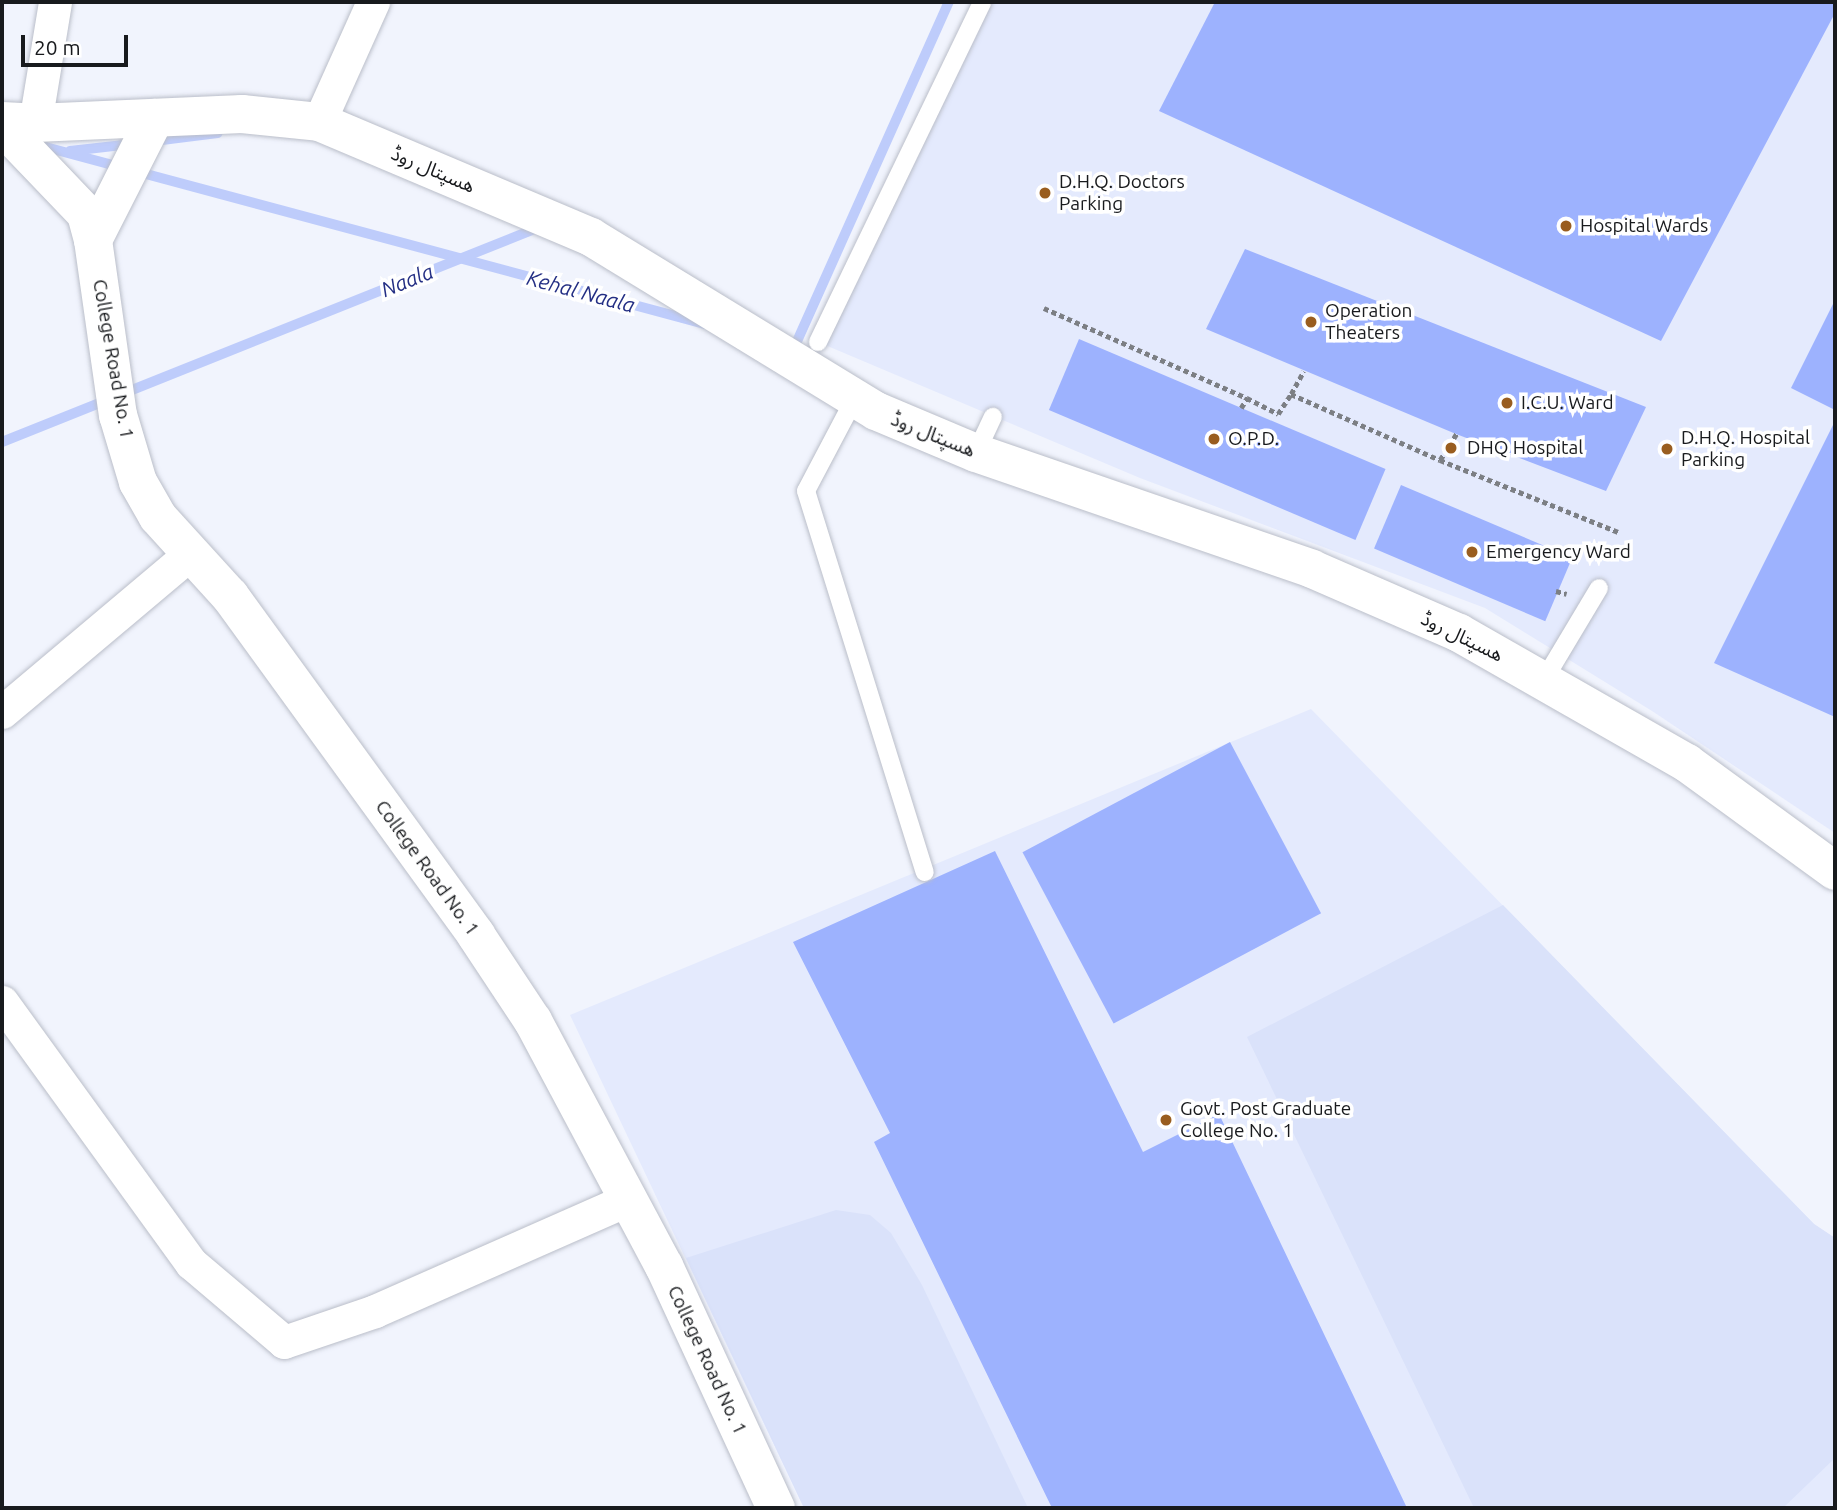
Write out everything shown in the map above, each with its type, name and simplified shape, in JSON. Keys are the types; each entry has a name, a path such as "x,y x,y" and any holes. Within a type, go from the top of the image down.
{"main road":[{"name":"ھسپتال روڈ","path":"13,123 242,114 318,122 591,237 728,321 802,349 855,398 876,411 976,453 1312,569 1459,633 1687,763 1835,871"},
{"path":"93,240 155,118"},
{"name":"College Road No. 1","path":"13,123 86,214 93,240 118,415 138,482 158,517 230,596 483,946 533,1021 664,1266 770,1506"}],"street":[{"path":"13,123 55,2"},
{"path":"318,122 373,2"},
{"path":"2,712 191,553"},
{"path":"2,1002 191,1263 284,1342 375,1311 629,1199"}],"lane":[{"path":"802,349 982,2"},
{"path":"855,398 806,491 925,873"},
{"path":"976,453 993,417"},
{"path":"1544,680 1599,588"}],"path":[{"path":"1044,308 1278,414 1304,371"},
{"path":"1291,394 1440,460 1618,532"},
{"path":"1241,408 1247,398"},
{"path":"1440,460 1456,433"}],"shaded area":[{"name":"DHQ Hospital","path":"982,2 1835,2 1835,833 1652,711 1485,608 1140,478 818,342"},
{"name":"Govt. Post Graduate College No. 1","path":"1311,709 1814,1224 1835,1238 1835,1508 804,1508 570,1015"},
{"path":"1503,905 1814,1224 1835,1238 1835,1458 1783,1508 1474,1508 1247,1037"},
{"path":"836,1210 870,1215 891,1233 922,1285 1028,1508 804,1508 686,1258"}],"building":[{"name":"Hospital Wards","path":"1215,2 1835,2 1835,13 1661,341 1159,111"},
{"path":"1245,249 1646,407 1606,491 1456,434 1206,329"},
{"path":"1835,300 1835,410 1791,388"},
{"name":"O.P.D.","path":"1079,339 1386,469 1355,540 1049,410"},
{"path":"1835,421 1835,717 1714,663"},
{"name":"Emergency Ward","path":"1401,485 1572,558 1545,621 1374,549"},
{"path":"1230,742 1321,913 1114,1024 1023,852"},
{"path":"995,851 1143,1152 1219,1114 1407,1508 1052,1508 874,1142 890,1133 793,942"}],"waterway":[{"name":"Kehal Naala","path":"788,347 794,348 949,2"},
{"name":"Naala","path":"154,141 218,133"},
{"name":"Naala","path":"70,151 131,144"},
{"name":"Kehal Naala","path":"38,145 705,324"},
{"name":"Naala","path":"2,442 542,226"}],"place":[{"name":"D.H.Q. Doctors Parking","path":"1045,193"},
{"name":"Hospital Wards","path":"1566,226"},
{"name":"Operation Theaters","path":"1311,322"},
{"name":"I.C.U. Ward","path":"1507,403"},
{"name":"O.P.D.","path":"1214,439"},
{"name":"DHQ Hospital","path":"1451,448"},
{"name":"D.H.Q. Hospital Parking","path":"1667,449"},
{"name":"Emergency Ward","path":"1472,552"},
{"name":"Govt. Post Graduate College No. 1","path":"1166,1120"}]}
